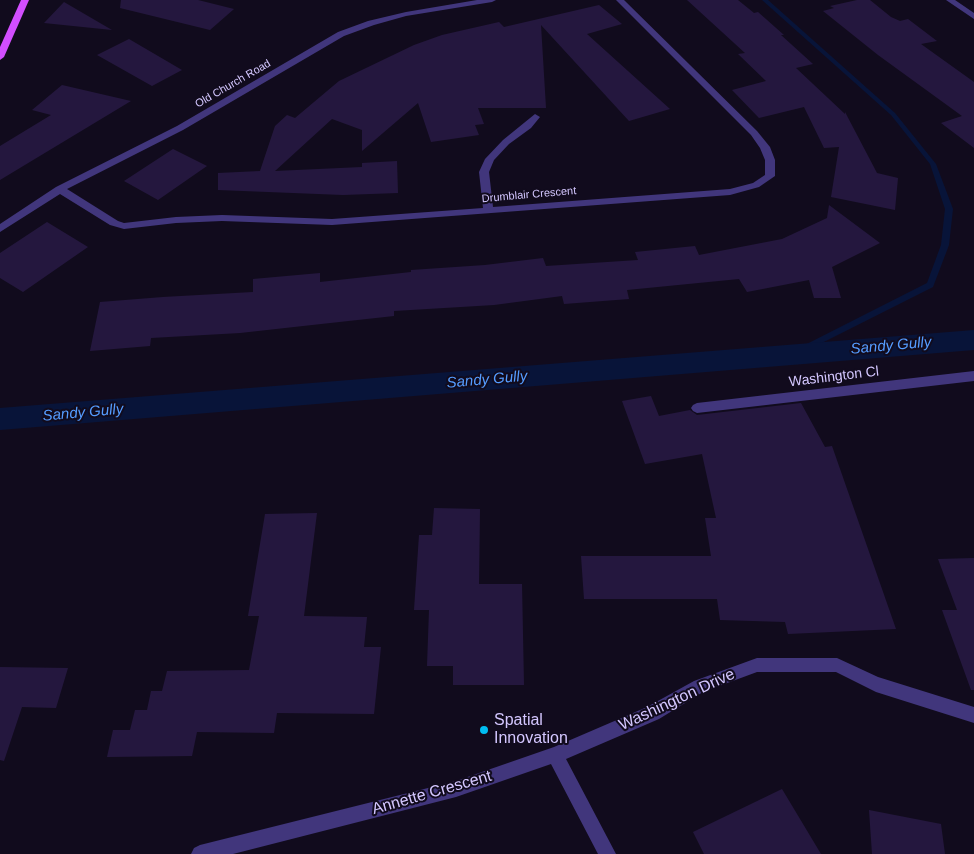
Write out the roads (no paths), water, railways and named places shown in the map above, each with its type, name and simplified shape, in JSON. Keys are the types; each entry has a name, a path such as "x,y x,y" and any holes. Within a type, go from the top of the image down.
{"main road":[{"path":"1,52 25,0"}],"street":[{"name":"Old Church Road","path":"0,228 60,189 180,128 341,34 371,23 406,14 492,0"},
{"name":"Drumblair Crescent","path":"60,189 114,223 124,226 176,220 222,218 332,222 488,211 730,192 756,185 770,176 770,160 765,147 754,133 620,0"},
{"path":"950,0 974,17"},
{"path":"488,211 484,172 490,158 506,142 528,126 535,117"},
{"name":"Washington Cl","path":"697,408 974,376"},
{"name":"Washington Drive","path":"555,755 653,712 699,686 757,665 837,665 876,684 974,715"},
{"path":"555,755 607,854"},
{"name":"Annette Crescent","path":"200,854 456,789 555,755"}],"waterway":[{"path":"765,0 893,114 933,164 949,209 945,245 930,285 794,354"},
{"name":"Sandy Gully","path":"0,419 974,340"}],"place":[{"name":"Spatial Innovation","path":"484,730"}]}
